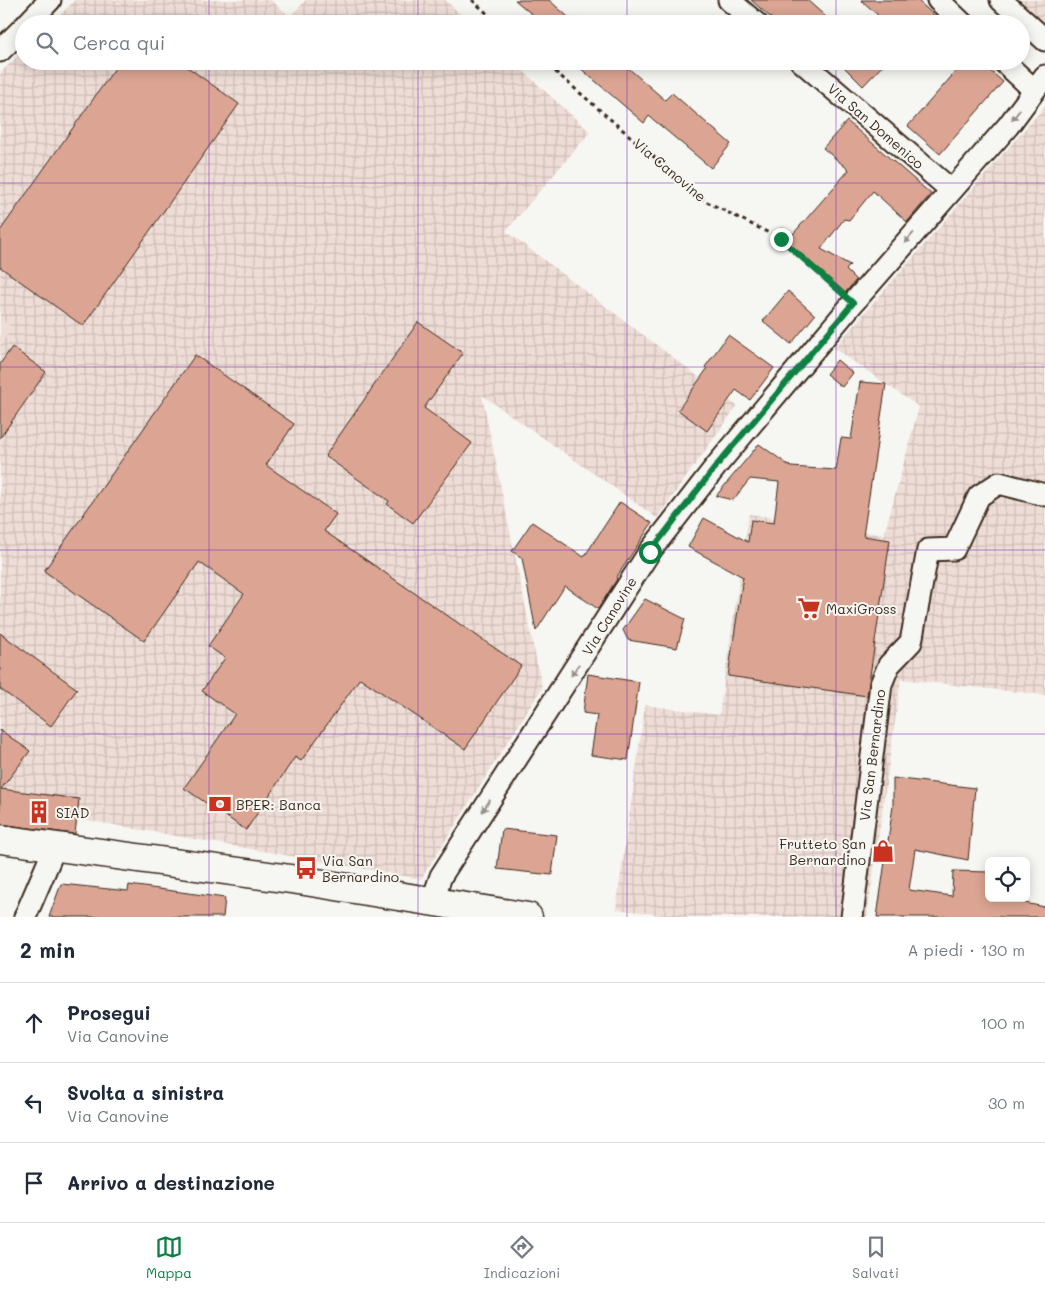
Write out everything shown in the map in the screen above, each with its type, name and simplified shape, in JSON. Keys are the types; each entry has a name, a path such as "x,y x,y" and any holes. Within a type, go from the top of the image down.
{"main road":[{"path":"0,839 305,881 528,917"}],"street":[{"path":"36,15 50,0"},
{"path":"729,0 746,15"},
{"path":"938,0 954,15"},
{"path":"1001,0 1018,15"},
{"path":"1030,26 1045,40"},
{"path":"0,51 15,36"},
{"name":"Via San Domenico","path":"811,70 951,190"},
{"name":"Via Canovine","path":"432,902 441,876 650,552 717,465 853,303 1008,126 1041,84 1018,70"},
{"name":"Via San Bernardino","path":"852,917 881,684 890,665 910,642 928,550 954,549 979,496 999,483 1045,495"},
{"path":"25,917 54,847"}],"path":[{"path":"472,0 490,15"},
{"name":"Via Canovine","path":"553,70 704,201 781,239 853,303"}],"shaded area":[{"path":"75,0 271,0 288,15 60,15"},
{"path":"306,0 445,0 461,15 292,15"},
{"path":"1014,0 1045,0 1045,28"},
{"path":"15,59 15,70 522,70 590,132 506,231 737,406 657,518 482,395 542,688 421,879 0,805 0,345 12,327 0,318 0,73"},
{"path":"1045,106 1045,695 901,679 867,917 676,917 616,909 645,705 719,715 749,514 884,535 919,407 834,348"},
{"path":"0,318 13,327 0,345"}],"building":[{"path":"515,0 549,0 566,15 533,15"},
{"path":"751,0 807,0 824,15 768,15"},
{"path":"861,0 917,0 934,15 878,15"},
{"path":"114,70 192,70 239,104 83,326 0,267 0,231"},
{"path":"582,70 630,70 665,100 672,93 731,144 711,168 649,116 644,123"},
{"path":"847,70 878,70 863,86"},
{"path":"957,70 989,70 1003,82 940,154 908,126"},
{"path":"847,121 931,194 907,222 873,191 849,220 844,219 821,249 850,265 846,270 856,280 845,293 778,234 782,228 793,234 849,170 823,148"},
{"path":"788,291 815,315 791,344 763,321"},
{"path":"418,322 463,353 424,408 472,443 413,523 387,504 389,501 325,456"},
{"path":"728,335 774,368 750,400 736,390 707,431 678,410"},
{"path":"12,347 46,372 0,438 0,364"},
{"path":"195,355 294,424 266,465 336,514 324,531 521,666 465,749 360,678 301,761 295,757 246,830 184,788 235,714 202,691 225,658 208,646 244,594 199,562 144,641 44,571"},
{"path":"837,360 853,373 842,387 826,374"},
{"name":"MaxiGross","path":"860,382 886,384 863,536 890,540 867,696 728,676 743,577 688,547 704,518 748,542 751,520 774,523 779,482 750,479 733,500 716,496 759,444 791,467 836,470 841,438 851,439"},
{"path":"620,502 652,523 598,609 565,586 536,631 522,558 512,551 532,522 584,557"},
{"path":"645,599 685,619 677,648 628,640 623,630"},
{"path":"0,633 77,689 51,726 0,689"},
{"path":"588,674 639,682 628,760 591,755 597,715 583,713"},
{"name":"SIAD","path":"0,730 30,751 1,789 79,799 75,834 0,824"},
{"path":"893,778 975,788 968,860 915,849 909,890 952,896 953,871 985,872 985,902 1019,902 1045,907 1045,917 877,917 893,806"},
{"path":"502,829 557,835 552,875 497,869"},
{"path":"61,884 128,891 129,885 225,898 223,917 49,917"}],"place":[{"name":"MaxiGross","path":"809,608"},
{"name":"BPER: Banca","path":"220,804"},
{"name":"SIAD","path":"39,812"},
{"name":"Frutteto San Bernardino","path":"883,851"},
{"name":"Via San Bernardino","path":"306,868"}],"route":[{"path":"650,552 717,465 853,303 781,239"}]}
